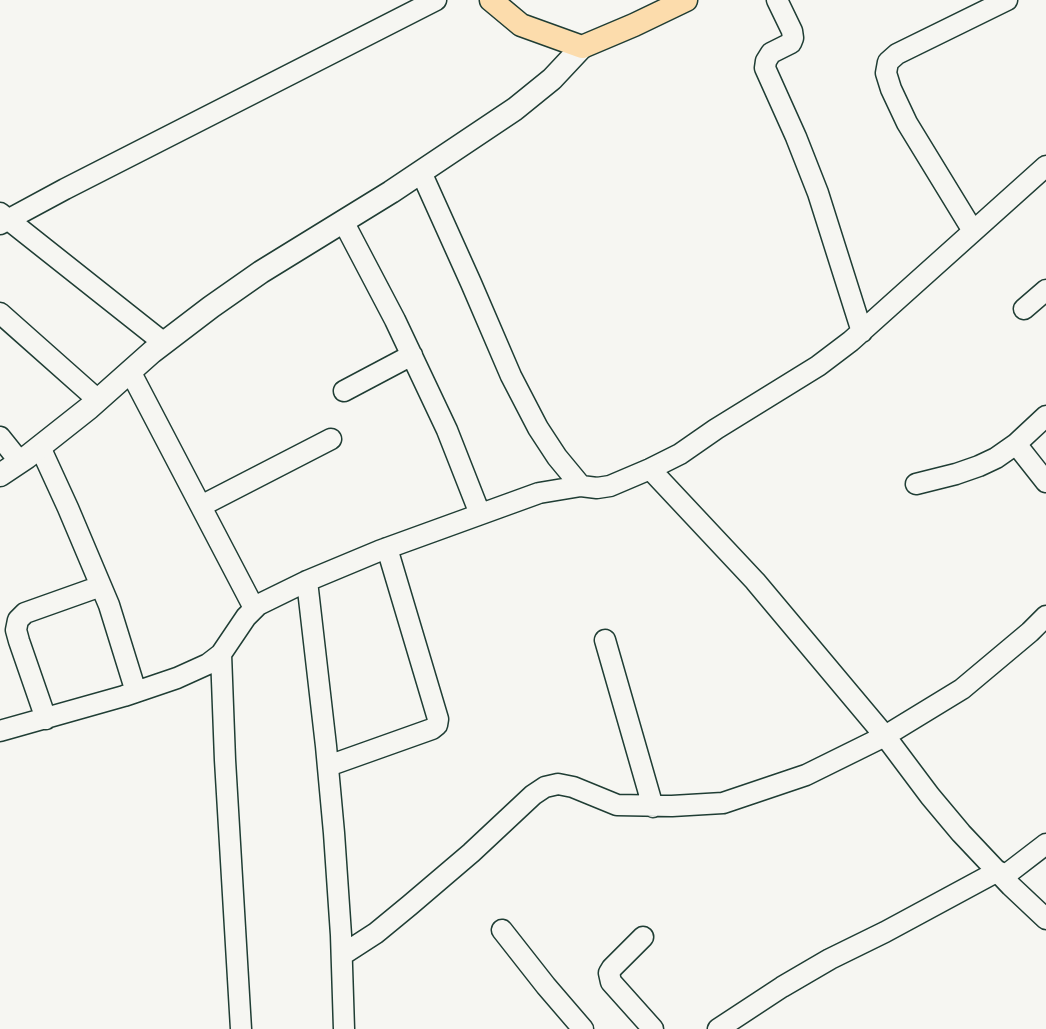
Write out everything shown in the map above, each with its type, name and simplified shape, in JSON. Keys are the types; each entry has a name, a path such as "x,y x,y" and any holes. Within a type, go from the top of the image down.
{"main road":[{"path":"491,0 521,25 582,47"},
{"path":"0,475 40,447 98,400 164,343 210,307 515,109 552,79 582,47 634,25 686,0"}],"street":[{"path":"164,343 3,219 79,182 436,0"},
{"path":"777,0 792,31 793,38 791,43 771,53 766,61 765,68 796,136 818,192 862,332"},
{"path":"973,231 907,123 890,89 886,73 888,62 897,54 1008,0"},
{"path":"0,731 136,692 177,678 208,664 221,654 246,617 258,605 307,581 387,548 540,492 581,486 597,488 610,486 680,454 818,366 862,332 1046,166"},
{"path":"420,172 471,283 510,376 538,428 553,451 581,486"},
{"path":"343,221 412,355 448,430 480,514"},
{"path":"1024,309 1046,290"},
{"path":"0,313 98,400"},
{"path":"344,391 412,355"},
{"path":"130,371 254,608"},
{"path":"916,484 956,474 996,458 1016,444 1046,416"},
{"path":"0,437 20,462"},
{"path":"201,506 331,439"},
{"path":"1016,444 1046,482"},
{"path":"40,447 68,508 109,605 136,692"},
{"path":"650,469 755,580 885,736 930,796 961,833 1046,919"},
{"path":"328,766 432,729 437,725 438,719 387,548"},
{"path":"307,581 334,833 342,955 344,1029"},
{"path":"46,719 19,641 16,630 18,620 25,613 101,586"},
{"path":"342,955 376,933 410,905 471,853 533,795 545,787 558,784 573,787 617,805 653,807 723,803 806,776 885,736 962,689 1030,632 1046,616"},
{"path":"605,640 653,807"},
{"path":"221,654 225,760 241,1029"},
{"path":"718,1029 830,959 1000,874 1046,844"},
{"path":"502,930 546,986 583,1029"},
{"path":"643,937 612,968 610,973 611,982 653,1029"}]}
